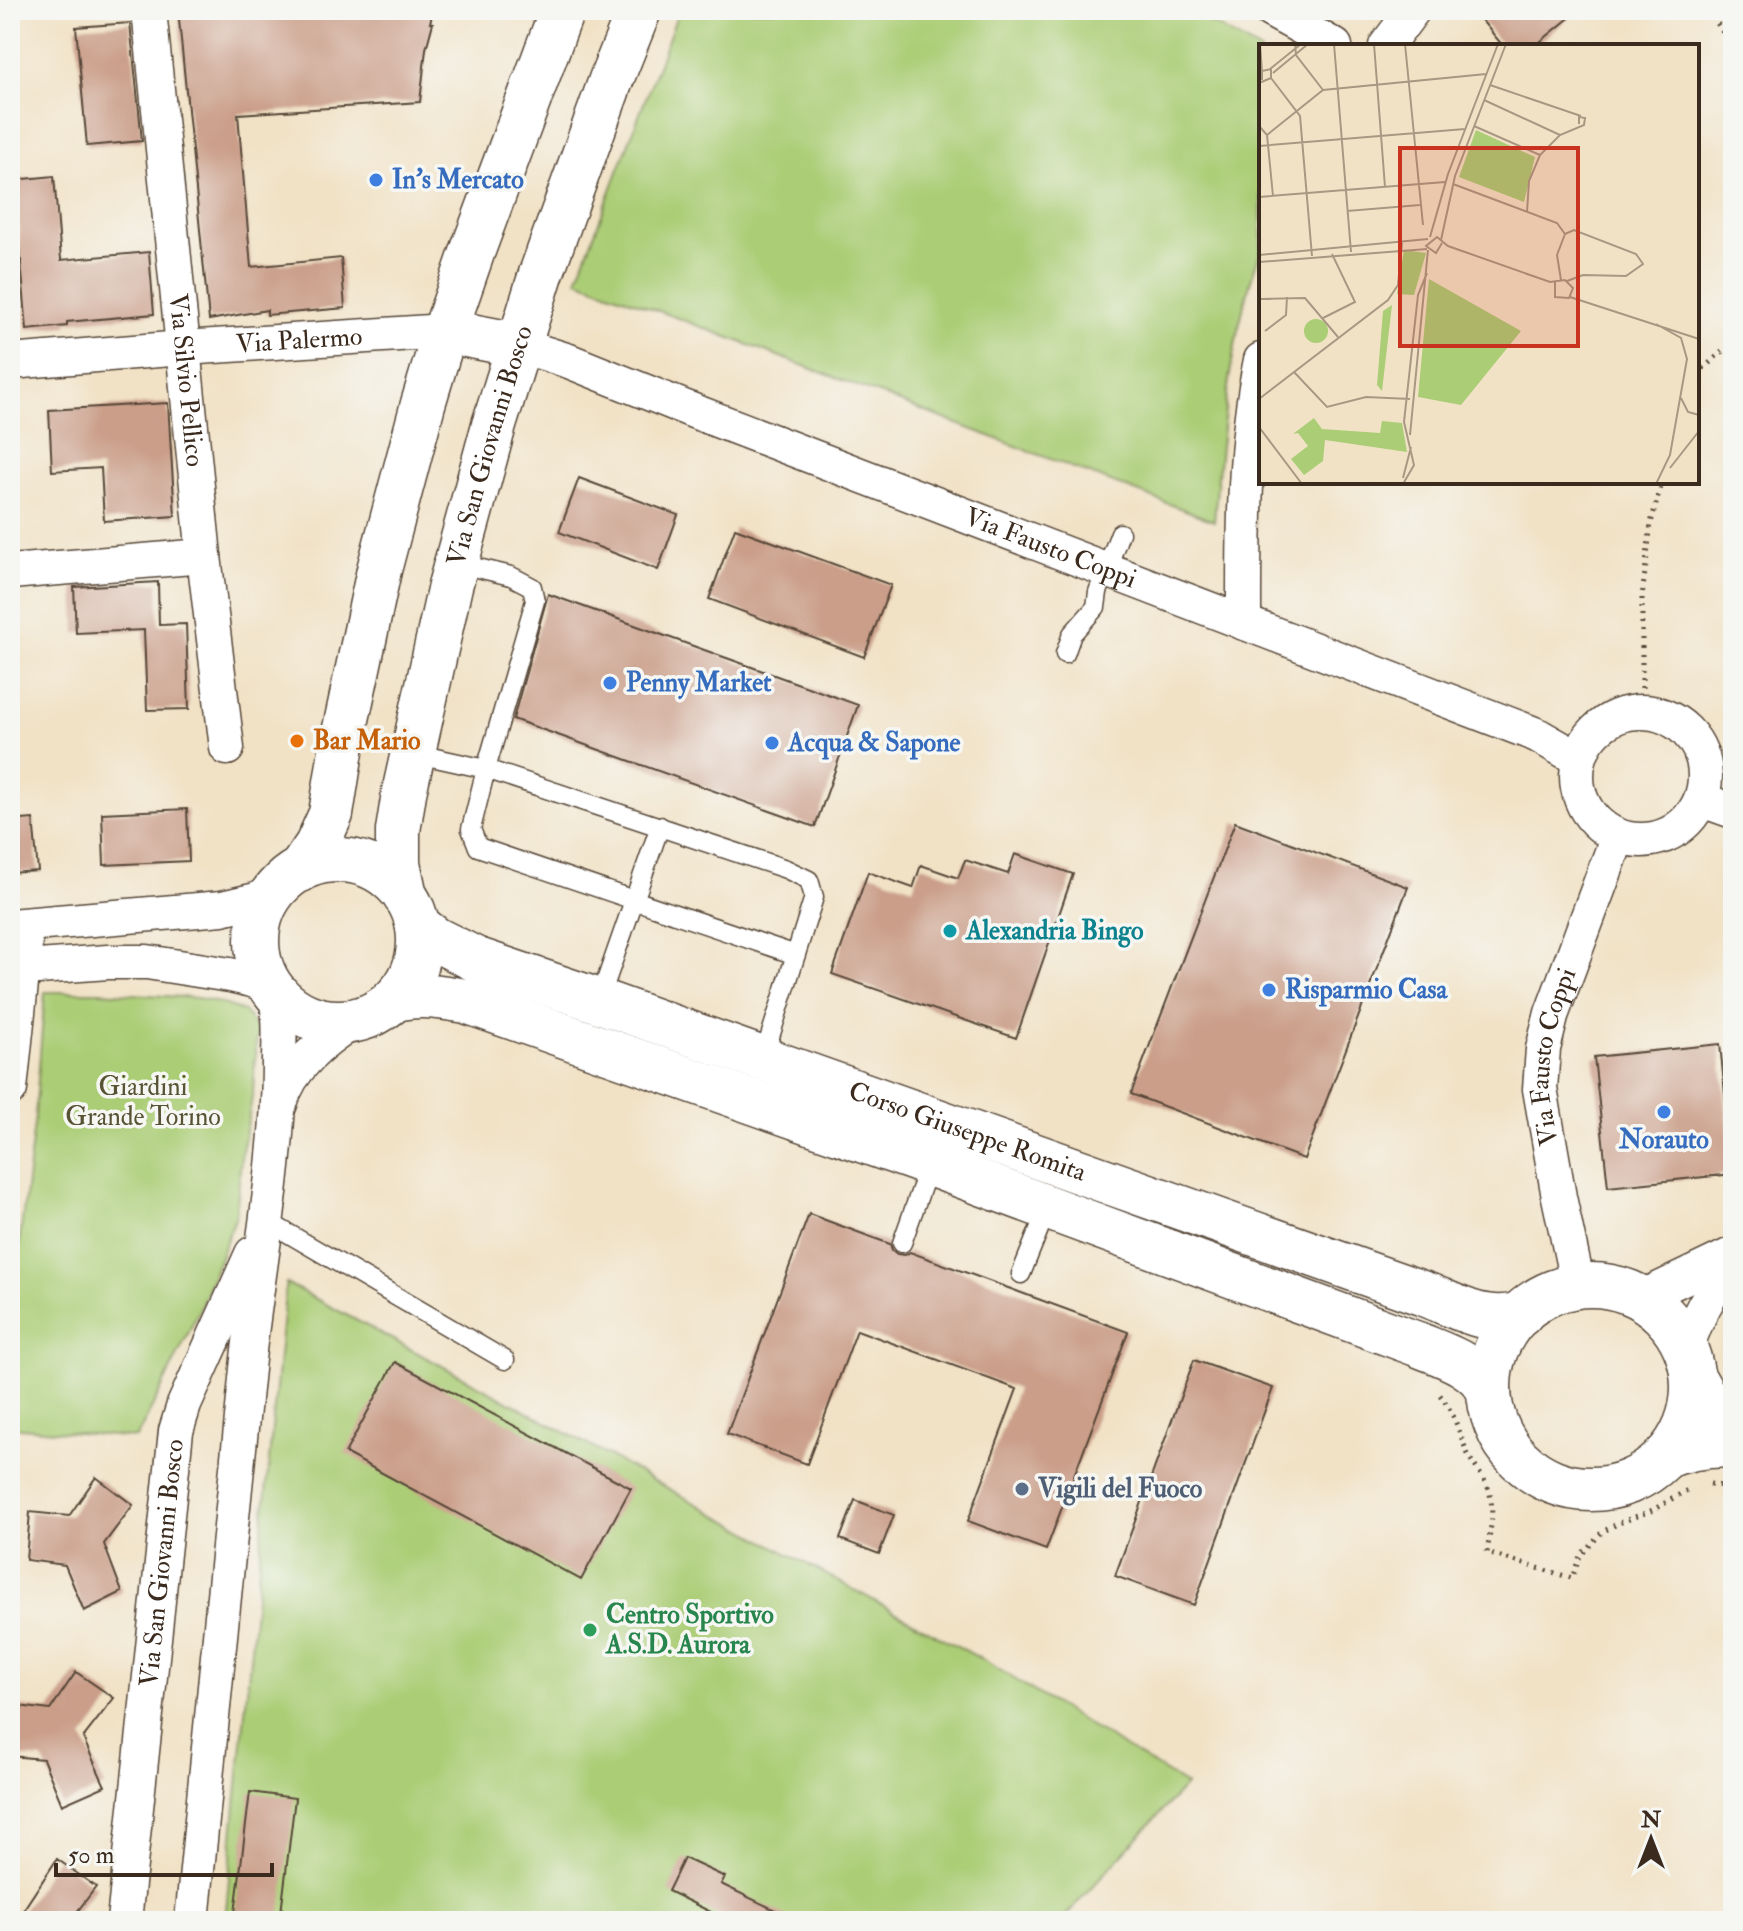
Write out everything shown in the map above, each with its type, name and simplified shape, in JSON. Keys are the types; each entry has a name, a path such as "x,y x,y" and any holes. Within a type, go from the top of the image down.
{"main road":[{"path":"287,881 312,865 331,861 364,864 387,877 412,911 419,952 408,984 396,999 377,1013 354,1021 331,1022 307,1017 272,989 260,965 257,936 262,913 287,881 317,845 331,814 343,738 379,570 423,404 473,250 562,10"},
{"name":"Via San Giovanni Bosco","path":"412,911 398,863 397,841 404,793 457,563 518,345 584,155 639,10"},
{"path":"445,331 518,345"},
{"name":"Corso Giuseppe Romita","path":"412,911 435,939 475,959 763,1059 1464,1365 1480,1378 1489,1391"},
{"name":"Corso Giuseppe Romita","path":"396,999 427,995 466,1001 930,1164 1056,1187 1430,1296 1473,1314 1495,1319 1521,1314"},
{"path":"1690,1363 1692,1406 1678,1441 1644,1475 1618,1486 1589,1489 1561,1485 1535,1473 1511,1451 1495,1423 1489,1391 1490,1370 1496,1349 1507,1330 1521,1314 1547,1296 1578,1286 1610,1287 1641,1298 1665,1317 1677,1332 1705,1398 1733,1428"},
{"path":"1666,1456 1693,1448 1733,1446"}],"street":[{"name":"Via Silvio Pellico","path":"149,10 204,556 227,748"},
{"path":"1270,10 1331,44"},
{"path":"1388,44 1413,10"},
{"name":"Via Palermo","path":"10,362 445,331"},
{"name":"Via Fausto Coppi","path":"518,345 569,361 1537,735 1579,759"},
{"path":"1244,623 1246,468 1259,374"},
{"path":"10,572 204,556"},
{"path":"1642,712 1662,716 1680,725 1695,740 1704,759 1706,780 1717,805 1691,817 1676,830 1658,839 1638,841 1618,836 1602,827 1589,813 1580,796 1577,778 1579,759 1588,740 1603,725 1621,716 1642,712"},
{"name":"Via Fausto Coppi","path":"1578,1286 1540,1089 1543,1049 1552,1013 1618,836"},
{"path":"10,1089 18,926 222,908 256,900 287,881"},
{"path":"16,968 147,962 230,975 272,989 278,1003 280,1022 277,1117"},
{"path":"277,1117 284,1093 297,1070 324,1043 354,1021"},
{"name":"Via San Giovanni Bosco","path":"192,1921 249,1357 277,1117"},
{"name":"Via San Giovanni Bosco","path":"124,1921 176,1431 184,1405 267,1221"},
{"path":"1641,1298 1733,1254"},
{"path":"1690,1363 1701,1310 1733,1268"}],"lane":[{"path":"1065,654 1072,634 1096,607 1098,592 1120,533"},
{"path":"457,563 511,576 532,587 535,601 471,829 478,847 796,955"},
{"path":"413,753 486,769 786,869 809,880 814,897 763,1059"},
{"path":"599,1001 660,826"},
{"path":"902,1243 930,1164"},
{"path":"1021,1274 1056,1187"},
{"path":"267,1221 505,1360"}],"path":[{"path":"1709,10 1733,49"},
{"path":"1699,372 1733,342"},
{"path":"1642,712 1642,597 1651,523 1661,484"},
{"path":"1430,1387 1452,1411 1469,1458 1489,1490 1491,1524 1487,1553 1572,1578 1580,1556 1610,1527 1642,1516 1698,1485 1722,1486 1733,1496"}],"green space":[{"path":"679,10 1188,10 1259,50 1259,256 1234,350 1214,521 577,280"},
{"name":"Giardini Grande Torino","path":"45,992 198,998 245,1012 257,1029 253,1093 241,1158 236,1216 198,1313 136,1438 10,1427 10,1320 35,1116"},
{"name":"Centro Sportivo A.S.D. Aurora","path":"286,1283 985,1661 1186,1785 1061,1921 225,1921"}],"building":[{"path":"178,10 433,10 420,102 238,114 251,267 341,258 345,308 267,315 267,310 209,320"},
{"path":"1473,10 1579,10 1537,44 1501,44"},
{"path":"130,23 142,141 87,146 76,27"},
{"path":"54,176 61,260 149,252 154,314 67,322 67,326 27,330 14,180"},
{"path":"168,403 175,516 104,521 101,468 52,471 49,410"},
{"path":"579,478 678,515 658,570 559,532"},
{"path":"735,528 891,585 864,657 709,599"},
{"path":"158,582 159,625 186,624 189,709 147,710 144,630 76,633 74,587"},
{"path":"548,594 858,705 815,827 513,719"},
{"path":"187,809 189,861 104,865 102,813"},
{"path":"33,819 38,871 10,873 10,821"},
{"name":"Risparmio Casa","path":"1235,822 1408,887 1304,1159 1131,1094"},
{"name":"Alexandria Bingo","path":"1015,854 1073,874 1016,1038 832,974 868,872 913,888 921,865 958,878 965,860 1008,874"},
{"name":"Norauto","path":"1720,1044 1733,1174 1608,1187 1594,1057"},
{"path":"809,1214 890,1244 897,1254 910,1252 1128,1332 1046,1550 968,1521 1017,1389 857,1330 807,1464 727,1434"},
{"path":"1194,1360 1273,1388 1194,1605 1115,1576"},
{"path":"395,1362 631,1488 581,1580 345,1453"},
{"path":"96,1477 133,1505 104,1544 122,1592 84,1611 65,1565 26,1560 30,1512 69,1516"},
{"path":"855,1500 894,1515 879,1554 840,1539"},
{"path":"76,1672 114,1698 83,1738 105,1786 62,1805 43,1759 10,1756 10,1705 50,1710"},
{"path":"250,1792 295,1798 280,1921 234,1921"},
{"path":"684,1858 725,1877 721,1884 798,1921 729,1921 668,1891"},
{"path":"57,1859 96,1887 70,1921 16,1921"}],"place":[{"name":"In's Mercato","path":"376,180"},
{"name":"Penny Market","path":"610,683"},
{"name":"Bar Mario","path":"297,741"},
{"name":"Acqua & Sapone","path":"772,743"},
{"name":"Alexandria Bingo","path":"950,931"},
{"name":"Risparmio Casa","path":"1269,990"},
{"name":"Norauto","path":"1664,1112"},
{"name":"Vigili del Fuoco","path":"1022,1489"},
{"name":"Centro Sportivo A.S.D. Aurora","path":"590,1630"}]}
